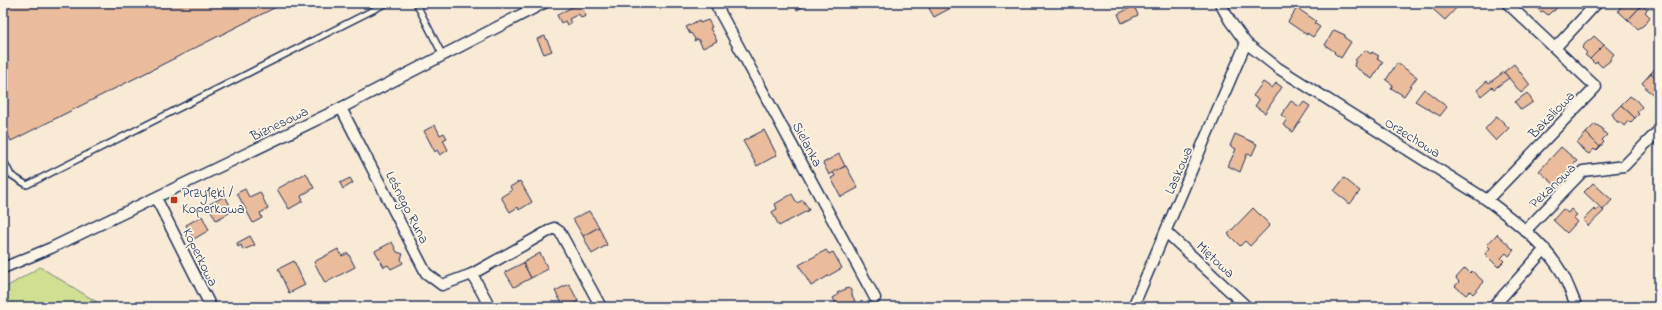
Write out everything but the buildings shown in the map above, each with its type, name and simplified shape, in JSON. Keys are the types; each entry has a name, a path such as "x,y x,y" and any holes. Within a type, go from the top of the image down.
{"street":[{"name":"Biznesowa","path":"3,268 22,261 156,198 341,108 442,54 544,3"},
{"name":"Sielanka","path":"716,3 875,298"},
{"name":"Orzechowa","path":"1220,3 1230,21 1246,43 1278,68 1487,200 1525,231 1544,249 1562,274 1577,307"},
{"name":"Bakaliowa","path":"1487,200 1596,87 1507,3"},
{"path":"1555,48 1597,3"},
{"name":"Laskowa","path":"1133,307 1246,43"},
{"name":"Leśnego Runa","path":"341,108 426,273 442,285 472,274 554,228 560,232 600,307"},
{"name":"Pekanowa","path":"1525,231 1583,171 1624,166 1659,130"},
{"name":"Koperkowa","path":"156,198 211,307"},
{"name":"Miętowa","path":"1166,232 1247,307"},
{"path":"1493,307 1544,249"},
{"name":"Biznesowa","path":"3,273 22,261"},
{"path":"472,274 490,307"}],"lane":[{"path":"3,159 11,175 27,185 387,3"},
{"path":"416,3 442,54"}],"green space":[{"path":"40,267 105,307 3,307 3,289"}],"place":[{"name":"Przyłęki / Koperkowa","path":"174,200"}]}
